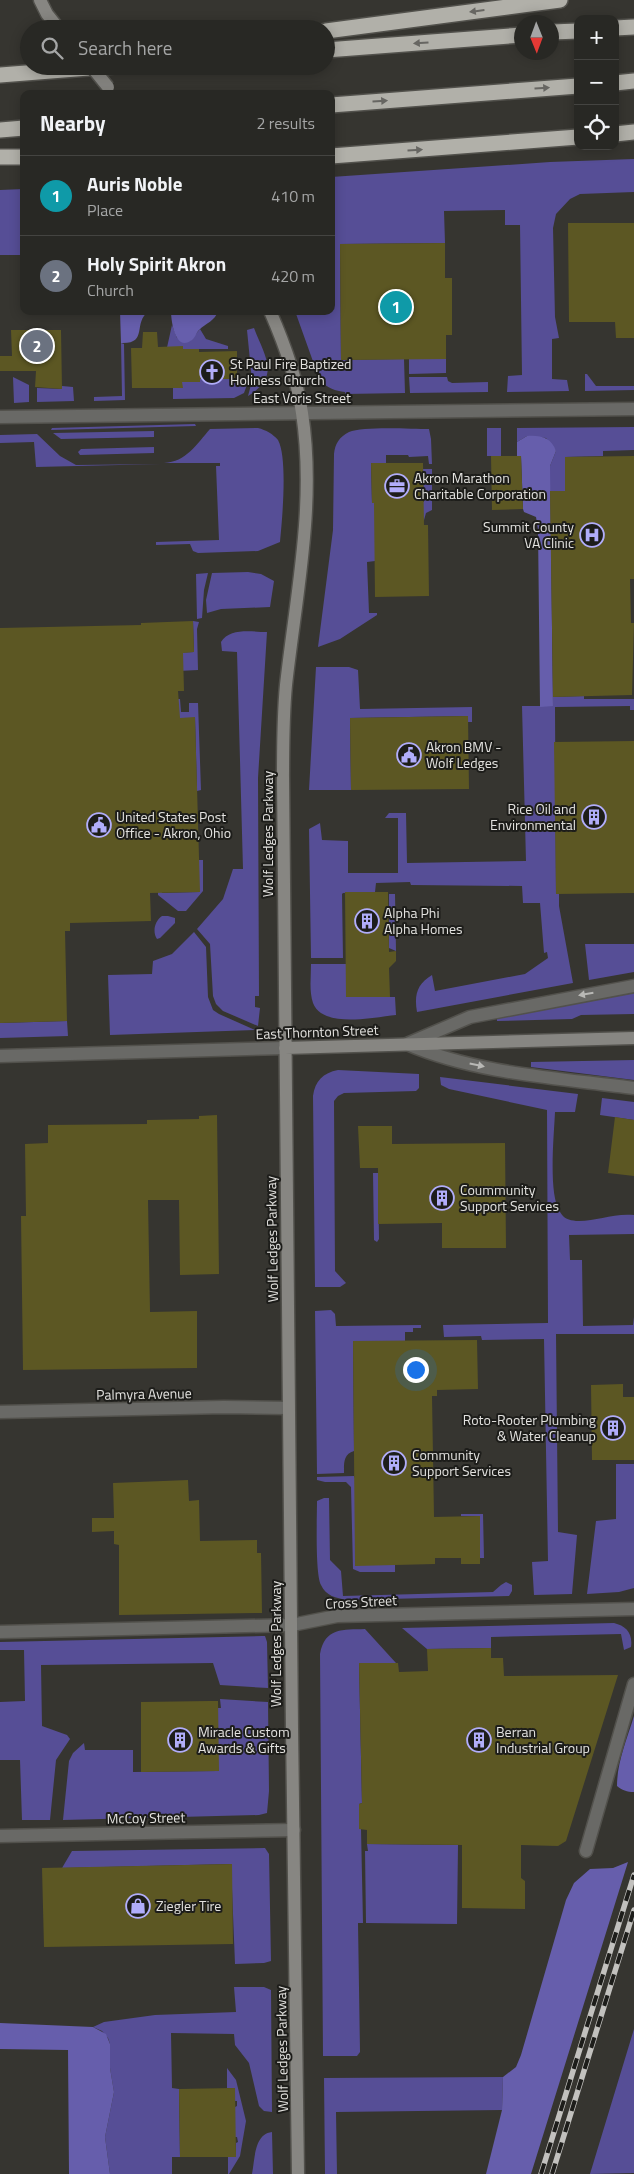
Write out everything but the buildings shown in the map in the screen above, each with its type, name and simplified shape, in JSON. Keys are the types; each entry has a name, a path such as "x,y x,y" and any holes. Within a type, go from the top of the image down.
{"highway":[{"path":"335,30 560,0"},
{"path":"619,28 634,27"},
{"path":"559,32 574,31"},
{"path":"335,49 514,36"},
{"path":"0,74 20,71"},
{"path":"0,74 20,73"},
{"path":"619,83 634,81"},
{"path":"335,105 574,86"},
{"path":"0,130 20,128"},
{"path":"619,134 634,132"},
{"path":"335,156 574,139"},
{"path":"619,140 634,140"},
{"path":"0,157 20,157"}],"main road":[{"path":"40,0 52,20"},
{"path":"98,75 111,90"},
{"name":"Wolf Ledges Parkway","path":"272,315 290,364 302,413 307,473 305,531 286,688 283,737 288,1408 298,2174"},
{"name":"East Thornton Street","path":"285,1048 634,1038"}],"street":[{"name":"East Voris Street","path":"0,417 634,409"},
{"path":"407,1044 470,1017 634,986"},
{"path":"407,1044 435,1056 509,1071 634,1088"},
{"name":"East Thornton Street","path":"0,1056 285,1048"},
{"name":"Palmyra Avenue","path":"0,1412 214,1407 288,1408"},
{"name":"Cross Street","path":"0,1632 292,1624 338,1616 634,1609"},
{"path":"586,1851 634,1684"},
{"name":"McCoy Street","path":"0,1836 294,1830"}],"shaded area":[{"path":"634,159 634,192 580,194 570,199 556,214 553,228 555,317 559,338 552,339 552,379 567,380 569,391 507,392 508,376 522,375 520,225 505,225 505,210 444,211 445,243 340,244 341,360 404,359 405,393 345,394 345,392 332,389 320,381 296,315 335,315 335,177 550,162"},
{"path":"20,189 20,255 0,255 0,190"},
{"path":"120,315 145,315 135,340 121,343"},
{"path":"171,315 216,315 199,330 193,339 186,343 178,339"},
{"path":"172,325 177,338 190,341 200,329 206,339 228,346 228,349 187,349 200,379 236,379 236,383 248,382 244,393 234,398 173,399 173,388 182,388 182,382 166,352"},
{"path":"254,328 268,365 264,381 258,389 248,396 252,381 247,330"},
{"path":"121,343 124,344 125,400 94,401 94,397 122,396"},
{"path":"409,359 446,359 446,373 409,374"},
{"path":"585,374 596,386 634,386 634,390 585,391"},
{"path":"13,377 29,385 29,402 14,403"},
{"path":"409,377 447,377 448,381 452,383 488,382 488,392 410,393"},
{"path":"62,386 73,387 74,401 37,402 37,388 62,389"},
{"path":"195,424 196,426 51,430 52,428"},
{"path":"634,427 634,450 603,451 603,456 565,457 565,491 550,491 550,466 556,451 546,438 527,436 517,442 517,428"},
{"path":"258,428 274,436 278,440 281,449 284,490 280,542 258,551 198,553 193,551 190,544 156,545 156,542 219,540 216,466 220,466 220,463 164,463 172,462 185,456 210,429"},
{"path":"376,428 429,429 432,464 429,464 428,456 409,457 408,455 386,455 386,463 371,463 372,503 424,502 423,469 432,469 432,510 426,513 424,520 375,561 367,562 369,613 377,613 377,615 340,639 318,647 333,530 335,447 346,434 356,430"},
{"path":"487,428 501,428 501,456 487,456"},
{"path":"154,431 154,437 61,439 53,433"},
{"path":"37,434 60,456 76,465 161,464 36,467 34,442 0,443 0,435"},
{"path":"527,436 536,436 548,440 556,451 550,466 553,706 540,707 538,529 536,517 524,512 523,509 521,456 517,456 517,442"},
{"path":"154,447 154,453 80,455 78,452 81,449"},
{"path":"248,572 261,574 274,581 270,607 221,609 207,613 206,600 212,573"},
{"path":"208,573 204,590 202,618 197,619 196,574"},
{"path":"193,621 199,622 197,629 198,670 178,671 174,653 194,652"},
{"path":"236,632 267,632 258,778 259,996 255,996 255,1007 260,1008 258,1026 223,1011 216,1004 213,996 210,944 197,929 223,899 233,869 243,869 237,652 222,651 221,642 225,637"},
{"path":"316,667 349,667 358,670 360,709 472,707 472,722 468,722 468,716 350,718 351,790 309,790"},
{"path":"584,696 584,699 634,699 634,710 630,710 630,706 555,707 556,893 559,894 559,906 573,983 417,1012 416,995 423,982 432,975 435,991 525,974 548,958 547,952 544,953 540,903 523,903 522,886 411,885 410,882 376,883 375,892 343,893 343,958 311,958 309,829 320,823 322,840 348,841 348,873 398,873 398,818 385,818 389,813 406,813 407,863 526,861 522,706 553,706 553,697"},
{"path":"175,699 180,699 181,712 189,712 189,703 198,703 201,790 197,791 195,718 168,718"},
{"path":"199,860 203,860 203,891 186,911 178,911 158,895 158,885 162,893 199,892"},
{"path":"389,894 395,894 396,951 389,948"},
{"path":"162,916 175,918 175,923 157,939 155,933 156,923"},
{"path":"194,932 206,947 208,997 213,1010 255,1030 110,1035 108,975 152,974 153,961 172,954"},
{"path":"585,944 634,944 634,972 589,980"},
{"path":"311,964 346,964 346,997 395,997 396,1015 350,1020 327,1016 319,1011 313,1003 310,984"},
{"path":"634,993 634,1014 581,1015 572,1019 497,1021 497,1018"},
{"path":"67,1021 68,1036 0,1038 0,1023"},
{"path":"634,1060 634,1080 531,1067 531,1062"},
{"path":"338,1070 419,1074 419,1088 416,1091 344,1093 334,1101 335,1271 346,1283 340,1287 315,1287 313,1096 321,1078 328,1073"},
{"path":"440,1077 578,1094 575,1112 555,1112 553,1179 556,1204 563,1216 576,1221 618,1215 634,1215 634,1234 569,1235 570,1260 582,1260 583,1326 633,1325 634,1317 634,1334 556,1334 558,1532 577,1535 572,1594 534,1595 532,1562 548,1561 544,1339 482,1340 481,1336 444,1337 443,1325 548,1323 547,1110 449,1089 441,1085"},
{"path":"602,1098 634,1102 634,1120 600,1115"},
{"path":"373,1173 378,1173 379,1239 377,1242 374,1240"},
{"path":"331,1310 335,1314 336,1326 421,1325 421,1328 413,1328 413,1332 405,1332 405,1341 353,1341 354,1451 350,1452 346,1457 344,1473 317,1474 315,1311"},
{"path":"616,1464 634,1464 634,1588 619,1592 587,1594 596,1521 616,1519"},
{"path":"354,1476 395,1565 395,1572 360,1572 353,1569 351,1487 346,1482 325,1482 317,1480 317,1477"},
{"path":"329,1498 330,1560 341,1571 343,1596 493,1592 506,1582 512,1585 512,1591 509,1596 347,1600 332,1596 323,1589 318,1569 317,1501"},
{"path":"461,1514 483,1514 484,1558 480,1558 479,1516 461,1516"},
{"path":"614,1623 628,1631 631,1638 631,1647 624,1650 621,1634 491,1637 491,1648 427,1649 402,1628"},
{"path":"365,1629 396,1663 359,1663 362,1803 359,1804 359,1829 361,1829 363,1923 358,1923 360,2052 357,2056 323,2056 320,1654 322,1645 331,1634 342,1630"},
{"path":"265,1636 267,1642 268,1688 220,1685 213,1663 41,1665 42,1726 67,1735 70,1739 56,1760 50,1820 22,1820 20,1760 0,1760 0,1702 25,1701 24,1650 0,1650 0,1642"},
{"path":"220,1699 268,1702 269,1791 267,1813 259,1815 63,1820 69,1761 73,1753 84,1743 85,1750 133,1750 133,1772 218,1771 218,1708 221,1708"},
{"path":"634,1716 634,1792 629,1792 617,1786 617,1777"},
{"path":"367,1844 458,1845 457,1924 366,1923 365,1851 368,1851"},
{"path":"265,1848 269,1854 271,1961 264,1963 235,1964 231,1864 62,1868 72,1851"},
{"path":"628,1862 531,2174 486,2174 502,2110 503,2077 516,2067 521,2055 566,1900 574,1883 590,1869 613,1868"},
{"path":"234,1987 264,1987 271,1990 272,2112 264,2111 259,2106 249,2063 235,2045 234,2034 171,2033 172,2088 179,2089 180,2157 172,2157 172,2174 110,2174 105,2137 114,2092 110,2068 110,2044 102,2031 93,2027 104,2022 155,2015 236,2012"},
{"path":"0,2023 93,2027 106,2034 110,2044 110,2068 114,2092 105,2137 110,2174 69,2174 68,2050 0,2049"},
{"path":"634,2029 634,2173 590,2174"},
{"path":"227,2068 236,2080 246,2121 240,2156 229,2174 228,2156 236,2156 236,2143 238,2142 237,2137 235,2137 235,2107 237,2106 237,2101 235,2101 235,2088 227,2088"},
{"path":"503,2077 502,2110 336,2112 337,2174 325,2174 324,2078"},
{"path":"272,2132 273,2174 252,2174 256,2148 262,2137"}],"railway":[{"path":"541,2174 634,1875"},
{"path":"552,2174 634,1910"}],"place":[{"name":"Auris Noble","path":"396,307"},
{"name":"Holy Spirit Akron","path":"37,346"},
{"name":"St Paul Fire Baptized Holiness Church","path":"212,372"},
{"name":"Akron Marathon Charitable Corporation","path":"397,486"},
{"name":"Summit County VA Clinic","path":"592,535"},
{"name":"Akron BMV - Wolf Ledges","path":"409,755"},
{"name":"Rice Oil and Environmental","path":"594,817"},
{"name":"United States Post Office - Akron, Ohio","path":"99,825"},
{"name":"Alpha Phi Alpha Homes","path":"367,921"},
{"name":"Coummunity Support Services","path":"442,1198"},
{"name":"Roto-Rooter Plumbing & Water Cleanup","path":"613,1428"},
{"name":"Community Support Services","path":"394,1463"},
{"name":"Miracle Custom Awards & Gifts","path":"180,1740"},
{"name":"Berran Industrial Group","path":"479,1740"},
{"name":"Ziegler Tire","path":"138,1906"}]}
